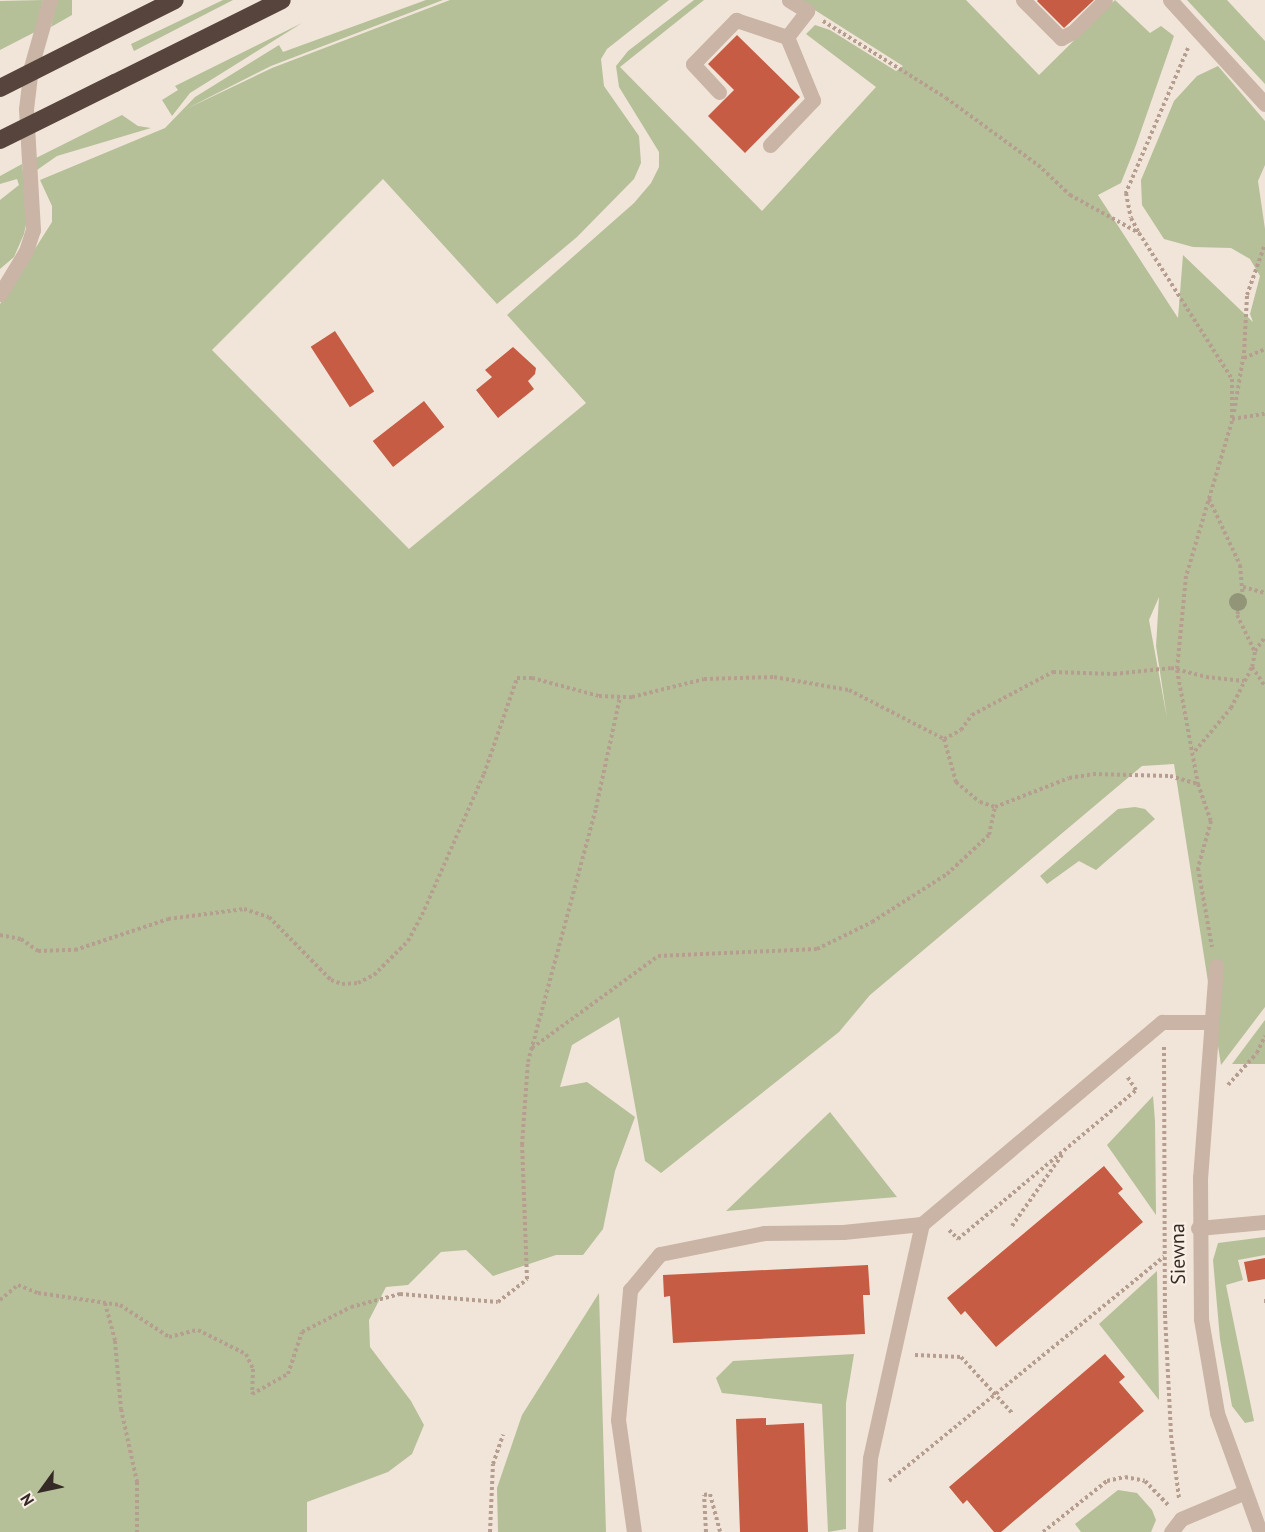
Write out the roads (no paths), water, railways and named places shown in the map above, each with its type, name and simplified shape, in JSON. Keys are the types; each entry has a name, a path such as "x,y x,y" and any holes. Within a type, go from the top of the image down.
{"highway":[{"path":"0,88 175,0"},
{"path":"0,140 282,0"}],"street":[{"path":"0,294 26,251 33,230 26,109 31,67 50,0"},
{"path":"787,37 807,11 789,0"},
{"path":"1023,0 1061,38 1073,32 1106,0"},
{"path":"1170,0 1265,104"},
{"path":"719,92 693,64 736,20 787,37 813,100 770,145"},
{"name":"Siewna","path":"1216,966 1198,1228 1201,1319 1215,1401 1243,1493 1260,1532"},
{"path":"634,1532 618,1420 630,1290 660,1254 764,1233 843,1232 922,1224 1162,1022 1212,1022"},
{"path":"1198,1228 1265,1222"},
{"path":"865,1532 865,1500 887,1368 922,1224"},
{"path":"1171,1532 1181,1519 1243,1493"}]}
